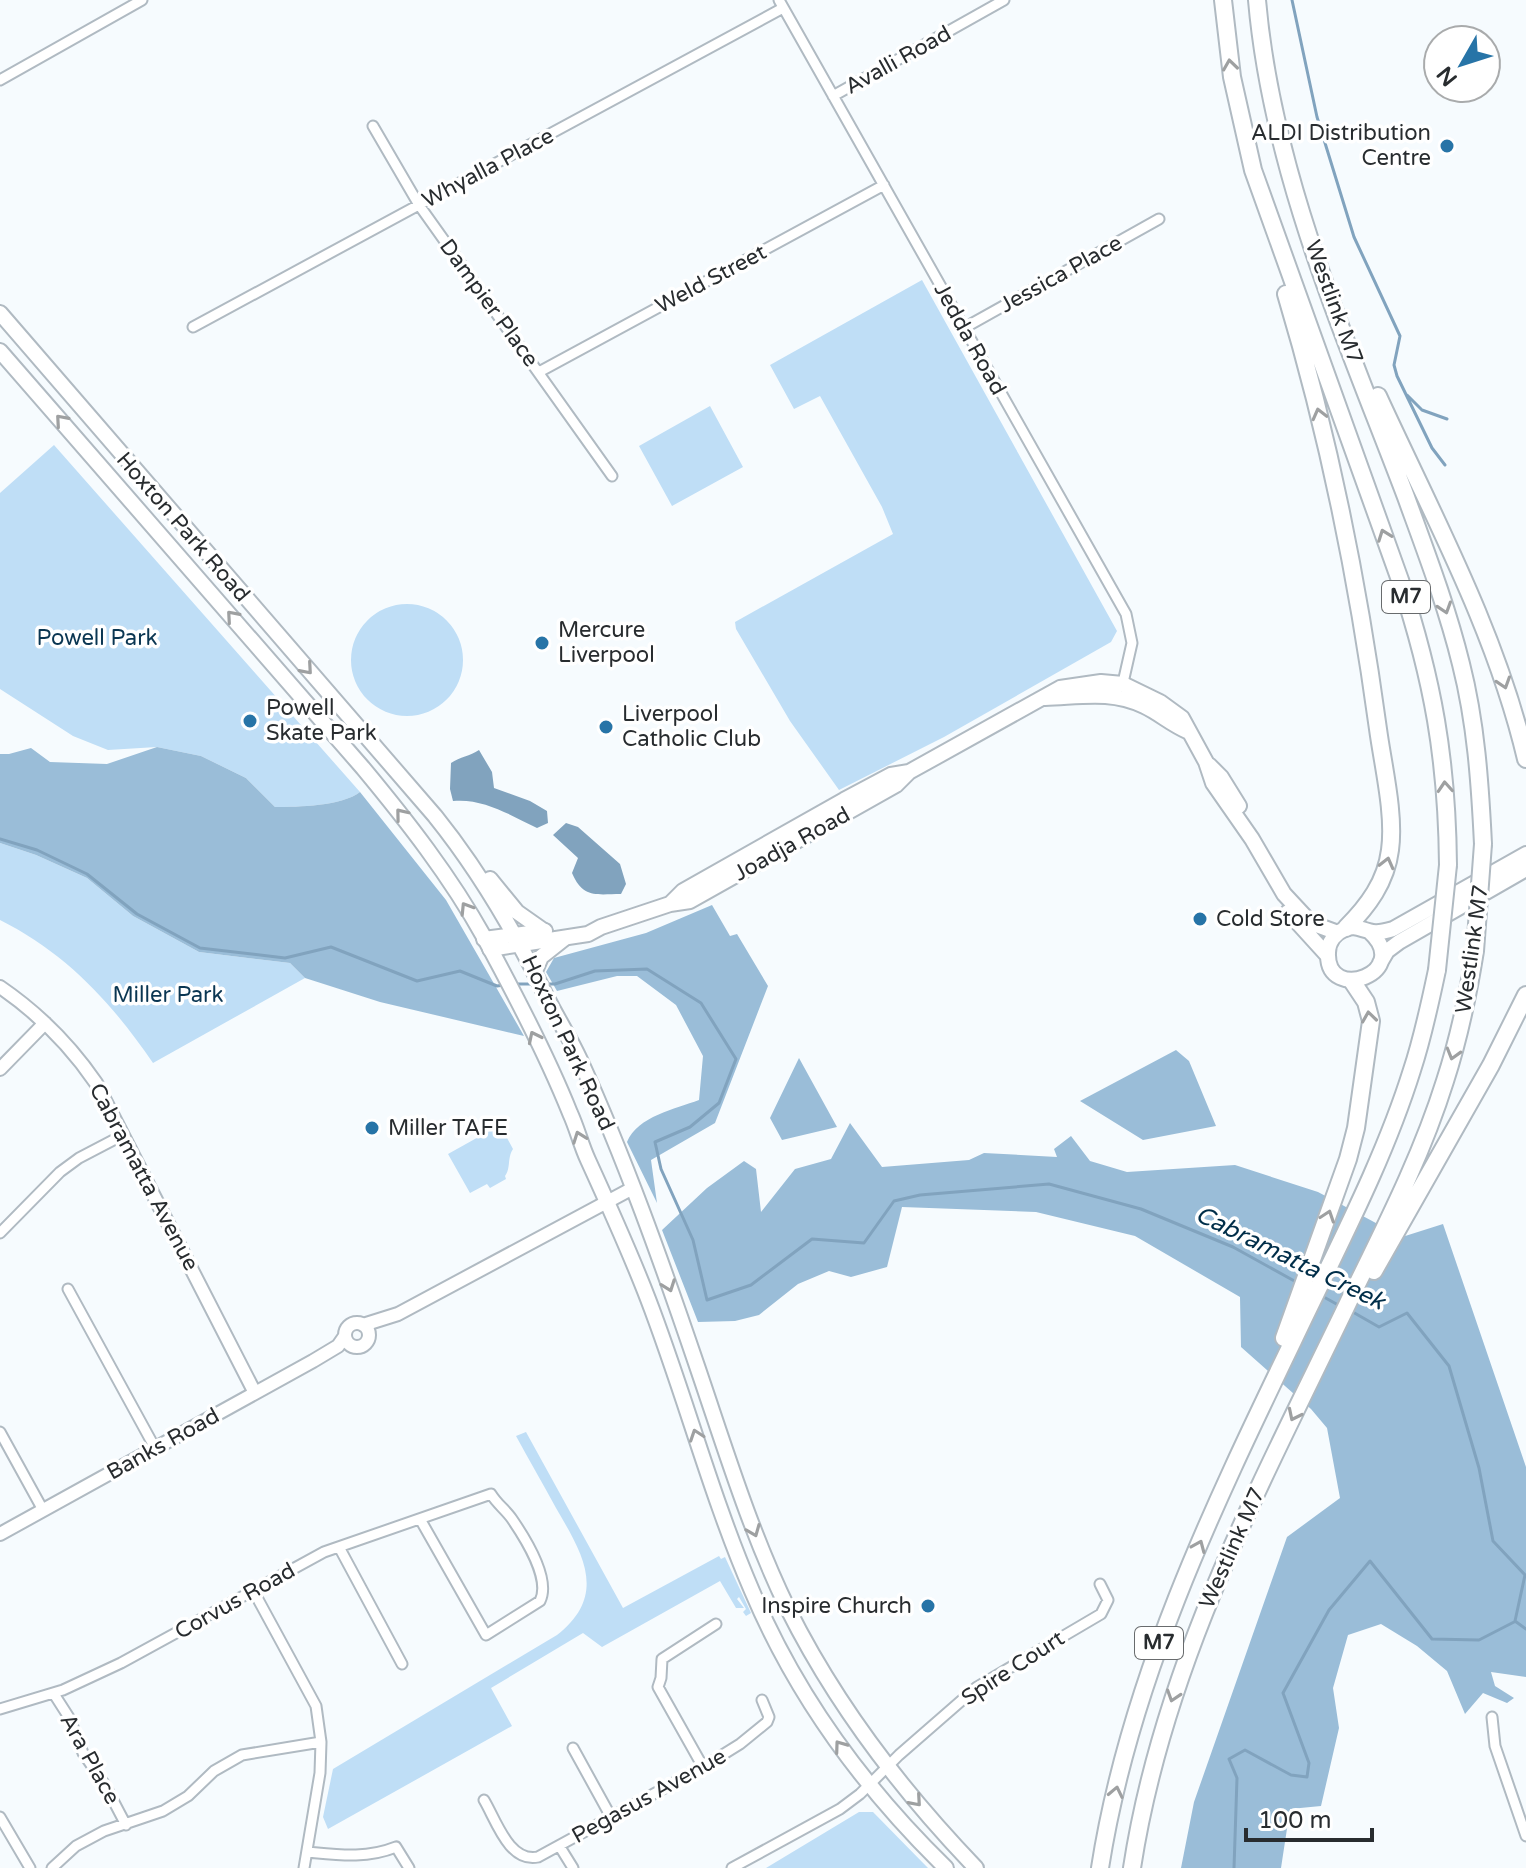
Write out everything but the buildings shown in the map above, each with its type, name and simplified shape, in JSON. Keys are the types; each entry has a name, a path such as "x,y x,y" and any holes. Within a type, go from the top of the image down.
{"highway":[{"name":"Westlink M7","path":"1100,1868 1120,1772 1159,1642 1250,1429 1372,1171 1412,1071 1437,970 1448,865 1441,741 1422,647 1266,209 1242,129 1223,0"},
{"name":"Westlink M7","path":"1132,1868 1148,1783 1189,1649 1226,1559 1309,1385 1411,1190 1458,1038 1475,951 1483,844 1470,701 1451,626 1293,185 1267,84 1257,0"},
{"path":"1261,38 1304,200 1331,281 1364,364 1483,625 1511,701 1526,759"},
{"path":"1242,129 1251,186 1303,350 1338,489 1367,650 1389,818 1390,851 1378,889 1364,909 1342,930"},
{"path":"1250,1429 1348,1159 1364,1081 1371,1021 1366,1002 1352,981"},
{"path":"1411,1190 1491,1065 1526,995"}],"main road":[{"name":"Hoxton Park Road","path":"0,313 447,831 472,865 535,968 547,998 579,1057 633,1188 746,1511 796,1625 834,1690 888,1767 976,1868"},
{"name":"Hoxton Park Road","path":"0,351 363,768 411,827 487,944 570,1112 587,1158 608,1200 649,1302 752,1591 777,1643 812,1704 870,1784 946,1868"},
{"path":"1121,690 1187,731 1206,762 1221,777 1284,894 1311,923 1342,930 1358,927 1382,932 1407,924 1526,854"},
{"name":"Joadja Road","path":"487,944 588,934 670,904 690,901 896,785 909,772 1045,698 1121,690"},
{"path":"447,831 480,865 517,912 544,931"},
{"path":"1284,894 1286,908 1295,922 1328,956 1334,972 1352,981 1369,977 1387,951 1399,942 1526,869"},
{"name":"Joadja Road","path":"518,940 544,931 601,927"},
{"path":"1328,956 1330,943 1342,930"},
{"path":"1369,931 1380,945 1380,963"},
{"path":"535,968 541,957 565,938"}],"street":[{"path":"0,80 142,0"},
{"name":"Avalli Road","path":"833,96 1004,0"},
{"name":"Jedda Road","path":"781,4 1126,614 1132,643 1121,690"},
{"name":"Whyalla Place","path":"193,327 781,4"},
{"name":"Dampier Place","path":"373,126 419,205 612,476"},
{"name":"Weld Street","path":"539,372 884,185"},
{"name":"Jessica Place","path":"964,328 1159,219"},
{"name":"Cabramatta Avenue","path":"0,987 45,1023 86,1070 123,1135 255,1393"},
{"path":"0,1069 45,1023"},
{"path":"0,1233 60,1172 79,1158 123,1135"},
{"path":"398,1314 362,1347 348,1341 349,1326 398,1314 633,1188"},
{"path":"68,1289 155,1448"},
{"path":"363,1325 369,1332 369,1338"},
{"name":"Banks Road","path":"0,1534 348,1341"},
{"path":"0,1432 43,1510"},
{"name":"Corvus Road","path":"0,1709 54,1694 121,1663 324,1552 491,1494 511,1517 541,1572 544,1592 540,1601 486,1635 420,1519"},
{"path":"339,1547 402,1664"},
{"name":"Spire Court","path":"732,1868 840,1809 977,1687 1101,1614 1108,1600 1100,1584"},
{"path":"254,1592 316,1706 321,1742 320,1773 304,1868"},
{"path":"703,1767 658,1687 662,1659 716,1624"},
{"name":"Ara Place","path":"54,1694 70,1719 83,1753 105,1785 126,1825"},
{"name":"Pegasus Avenue","path":"484,1800 519,1855 531,1858 560,1847 740,1744 767,1722 769,1717 762,1700"},
{"path":"1492,1717 1495,1746 1526,1836"},
{"path":"52,1868 76,1846 104,1831 163,1811 188,1796 214,1771 242,1755 321,1742"},
{"path":"573,1748 611,1817"},
{"path":"0,1817 30,1868"},
{"path":"307,1852 354,1857 379,1854 396,1847 409,1868"},
{"path":"560,1847 573,1868"}],"green space":[{"path":"922,280 1117,631 1111,642 944,737 839,790 790,721 736,629 735,622 893,534 882,507 820,396 794,409 770,365"},
{"path":"710,406 743,467 672,506 639,446"},
{"name":"Powell Park","path":"54,445 360,792 331,803 275,807 246,778 201,756 157,747 108,750 73,736 0,689 0,493"},
{"path":"407,604 428,608 446,621 459,639 463,660 459,681 446,699 428,712 407,716 386,712 368,699 355,681 351,660 355,639 368,621 386,608"},
{"name":"Miller Park","path":"0,843 87,878 133,916 199,952 290,963 305,978 153,1063 121,1020 86,981 46,948 0,920"},
{"path":"500,1125 513,1149 506,1179 490,1188 487,1184 470,1193 448,1154"},
{"path":"526,1432 623,1608 719,1556 721,1559 725,1557 751,1613 746,1616 743,1612 746,1609 739,1597 737,1599 744,1608 736,1608 720,1581 602,1647 583,1633 491,1688 512,1726 328,1829 323,1817 333,1769 557,1635 573,1620 582,1604 586,1573 581,1557 516,1436"},
{"path":"859,1812 873,1812 928,1868 766,1868"}],"shaded area":[{"path":"157,747 201,756 246,778 275,807 331,803 360,792 446,900 524,1036 380,1002 305,978 290,963 199,952 133,916 87,878 0,843 0,754 31,748 50,762 107,764"},
{"path":"479,750 492,772 494,788 530,801 547,811 548,823 537,828 486,805 453,801 451,763"},
{"path":"566,823 578,827 620,864 626,884 621,894 592,893 576,881 572,873 578,858 553,835"},
{"path":"712,905 730,936 737,934 768,986 715,1123 651,1160 657,1203 627,1142 632,1133 648,1120 699,1100 703,1056 676,1005 637,976 617,976 557,991 546,972 554,958 646,933"},
{"path":"1176,1050 1189,1061 1216,1126 1143,1140 1080,1101"},
{"path":"799,1058 837,1127 782,1140 770,1118"},
{"path":"850,1123 882,1167 969,1160 984,1153 1057,1157 1054,1149 1071,1136 1090,1161 1127,1172 1235,1165 1318,1192 1402,1237 1443,1224 1526,1467 1526,1677 1491,1672 1495,1686 1514,1698 1507,1703 1483,1693 1465,1714 1447,1671 1417,1646 1381,1624 1348,1635 1333,1688 1339,1728 1321,1806 1290,1809 1281,1868 1181,1868 1194,1802 1287,1537 1340,1498 1327,1428 1311,1409 1241,1347 1240,1297 1135,1236 1036,1212 902,1207 887,1267 851,1277 829,1271 798,1284 759,1315 735,1321 698,1322 662,1230 707,1188 744,1161 756,1169 761,1212 795,1169 831,1159"}],"waterway":[{"path":"1292,0 1317,117 1354,237 1400,336 1394,365 1397,376 1432,448 1445,465"},
{"path":"1407,395 1422,410 1447,419"},
{"name":"Cabramatta Creek","path":"0,839 37,850 87,874 137,914 200,948 285,958 331,947 417,981 460,971 497,986 504,985"},
{"name":"Cabramatta Creek","path":"544,984 555,984 595,971 647,969 701,1003 736,1059 719,1103 690,1127 655,1142 661,1169 693,1240 707,1300 751,1285 812,1239 864,1243 894,1201 920,1195 1049,1184 1141,1209 1233,1247 1298,1283"},
{"name":"Cabramatta Creek","path":"516,984 536,984"},
{"name":"Cabramatta Creek","path":"1322,1296 1340,1306"},
{"name":"Cabramatta Creek","path":"1351,1311 1379,1327 1407,1313 1449,1366 1479,1468 1493,1541 1525,1575 1515,1621 1526,1629"},
{"path":"1234,1868 1237,1778 1229,1759 1245,1750 1291,1775 1307,1777 1309,1763 1283,1693 1329,1610 1370,1561 1432,1639 1479,1640 1514,1622"}],"place":[{"name":"ALDI Distribution Centre","path":"1447,146"},
{"name":"Mercure Liverpool","path":"542,643"},
{"name":"Powell Skate Park","path":"250,721"},
{"name":"Liverpool Catholic Club","path":"606,727"},
{"name":"Cold Store","path":"1200,919"},
{"name":"Miller TAFE","path":"372,1128"},
{"name":"Inspire Church","path":"928,1606"}]}
